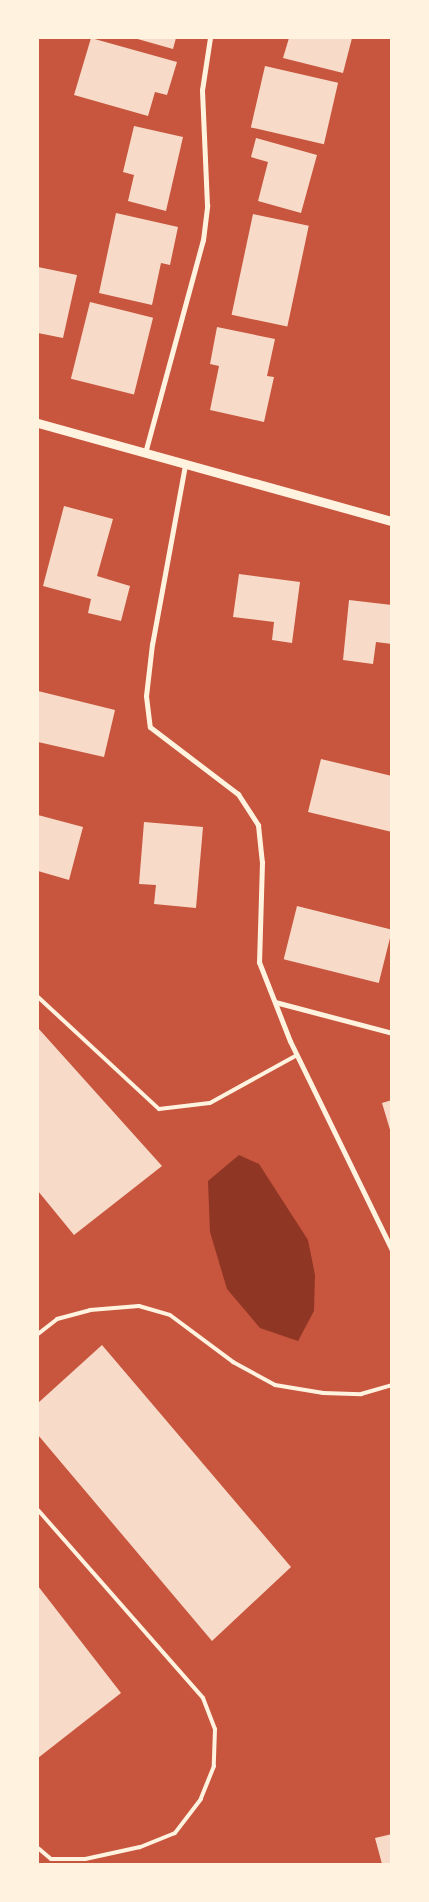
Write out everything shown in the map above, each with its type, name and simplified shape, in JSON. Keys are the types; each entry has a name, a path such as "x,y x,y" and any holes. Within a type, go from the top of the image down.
{"street":[{"path":"145,453 203,240 208,205 202,90 210,38"},
{"path":"38,423 392,521"},
{"path":"185,465 152,644 146,696 150,727 238,794 258,825 262,862 259,962 297,1055 392,1250"},
{"path":"275,1002 392,1033"}],"lane":[{"path":"38,997 159,1108 210,1102 297,1055"},
{"path":"38,1334 57,1319 90,1310 139,1306 170,1315 233,1362 275,1385 323,1393 361,1394 392,1385"},
{"path":"38,1510 203,1698 215,1728 214,1766 201,1799 175,1833 140,1847 85,1859 50,1859 38,1848"}],"shaded area":[{"path":"239,1155 259,1164 308,1240 315,1275 314,1311 298,1341 260,1328 227,1289 210,1232 208,1181"}],"building":[{"path":"91,38 177,62 167,95 155,92 148,116 74,95"},
{"path":"134,38 176,38 173,49"},
{"path":"289,38 352,38 343,73 283,58"},
{"path":"265,66 338,83 324,144 251,127"},
{"path":"134,126 183,137 166,211 128,201 134,175 123,172"},
{"path":"256,138 317,155 301,213 258,201 268,162 251,157"},
{"path":"116,213 178,227 170,265 161,263 152,305 99,293"},
{"path":"253,214 309,226 287,327 232,315"},
{"path":"38,267 77,275 63,338 38,333"},
{"path":"90,302 153,318 134,394 71,379"},
{"path":"217,327 275,339 267,376 274,377 264,422 210,410 219,366 210,364"},
{"path":"64,506 113,519 97,576 130,586 121,621 88,613 91,599 43,586"},
{"path":"239,574 300,582 292,643 272,640 274,622 233,617"},
{"path":"349,600 392,605 392,644 376,642 373,664 343,660"},
{"path":"38,691 115,710 104,757 38,742"},
{"path":"321,759 392,776 392,832 308,812"},
{"path":"38,815 83,827 69,880 38,871"},
{"path":"144,822 203,827 196,908 154,904 156,885 139,884"},
{"path":"297,906 392,930 379,983 284,959"},
{"path":"38,1028 162,1166 74,1235 38,1191"},
{"path":"392,1100 392,1133 391,1133 382,1103"},
{"path":"102,1345 291,1567 212,1641 38,1435 38,1403"},
{"path":"38,1586 121,1693 38,1758"},
{"path":"392,1834 392,1864 382,1864 375,1838"}]}
